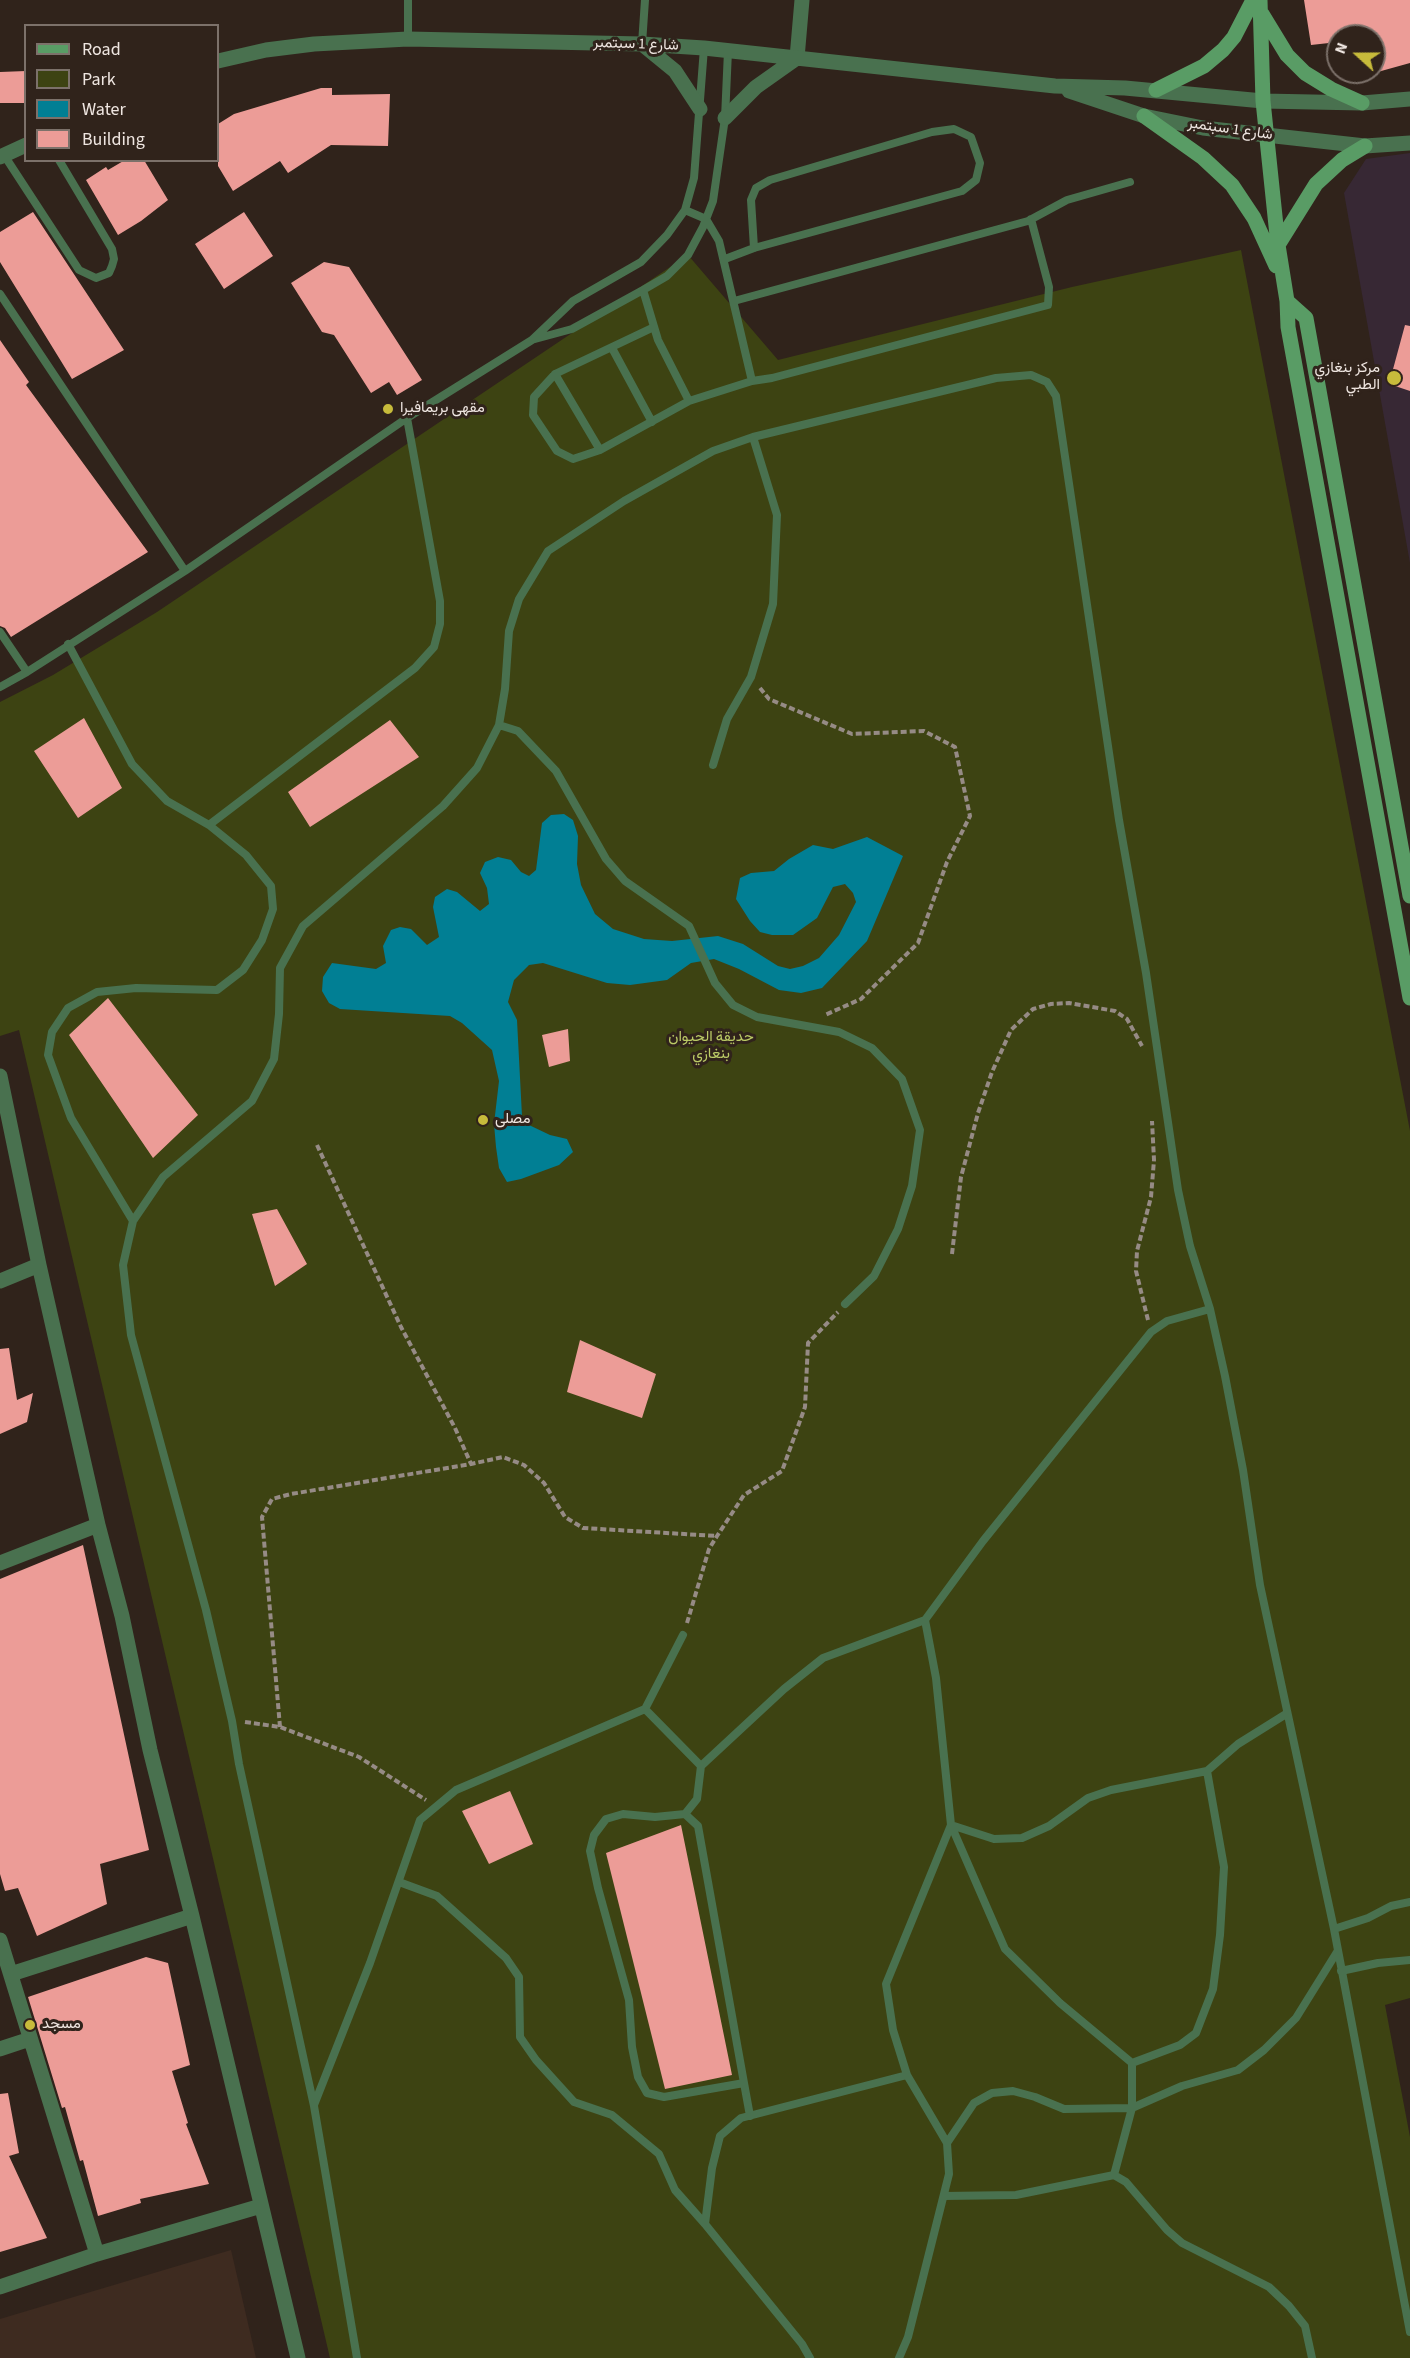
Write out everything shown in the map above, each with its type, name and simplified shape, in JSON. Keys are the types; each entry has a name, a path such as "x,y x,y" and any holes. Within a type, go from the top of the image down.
{"main road":[{"path":"1156,90 1204,66 1223,50 1258,4"},
{"path":"1258,4 1263,101 1278,245 1287,300 1288,327 1410,998"},
{"path":"1258,4 1287,55 1305,73 1331,89 1362,103"},
{"path":"1144,116 1203,158 1232,185 1254,218 1283,281"},
{"path":"1278,245 1316,184 1342,160 1365,146"},
{"path":"1287,300 1306,318 1410,896"},
{"path":"1326,539 1345,535"}],"street":[{"path":"725,118 756,87 797,58 802,0"},
{"name":"شارع 1 سبتمبر","path":"219,60 266,50 314,44 408,39 642,44 704,48 1055,86 1156,90 1263,101 1362,103 1410,99"},
{"path":"642,44 675,71 700,109"},
{"name":"شارع 1 سبتمبر","path":"1055,86 1144,116 1203,128 1365,146 1410,142"},
{"path":"2,156 24,146"},
{"path":"0,1076 39,1265 98,1525 122,1616 150,1750 298,2358"},
{"path":"0,1281 39,1265"},
{"path":"0,1563 98,1525"},
{"path":"11,1974 192,1916"},
{"path":"0,1940 97,2254"},
{"path":"0,2049 30,2039"},
{"path":"0,2287 97,2254 261,2206"}],"lane":[{"path":"408,0 408,39"},
{"path":"642,44 645,0"},
{"path":"0,687 185,571 407,418 532,340 573,301 641,262 667,235 685,210 694,177 704,48"},
{"path":"532,340 572,329 667,276 688,255 706,219 712,201 725,118 728,51"},
{"path":"725,259 754,248 962,191 976,180 980,163 971,137 954,129 932,132 770,180 756,188 751,201 754,248"},
{"path":"2,156 79,270 96,278 109,273 114,259 112,249 60,162"},
{"path":"734,301 1031,219 1067,200 1130,182"},
{"path":"685,210 706,219 719,242 725,259 752,381"},
{"path":"654,327 555,374 534,398 533,415 557,451 573,459 600,450 689,401 752,381 772,378 1048,305 1049,288 1031,219"},
{"path":"643,290 654,327 689,401"},
{"path":"0,294 185,571"},
{"path":"612,348 652,422"},
{"path":"555,374 600,450"},
{"path":"357,2358 314,2106 231,1721 206,1610 131,1335 123,1265 133,1221 163,1178 252,1101 274,1059 279,1014 280,968 303,926 443,806 477,768 499,725 505,689 509,631 519,599 548,552 624,501 713,451 753,437 996,378 1031,375 1047,382 1056,396 1119,820 1146,973 1178,1190 1190,1246 1210,1309 1239,1446 1260,1585 1334,1929 1410,2332"},
{"path":"208,825 415,668 434,647 440,624 440,602 407,418"},
{"path":"713,765 727,719 751,677 773,604 777,515 753,437"},
{"path":"0,632 27,672"},
{"path":"68,644 132,764 167,801 208,825 246,855 272,886 273,909 262,940 243,970 217,990 136,988 97,992 68,1008 52,1032 48,1055 71,1118 133,1221"},
{"path":"499,725 518,731 556,771 606,860 625,881 650,900 680,918 693,933 715,984 733,1005 757,1017 839,1032 872,1048 902,1079 920,1130 912,1186 898,1229 874,1276 845,1304"},
{"path":"744,2084 664,2097 647,2093 638,2077 632,2047 629,2000 597,1888 590,1851 594,1835 606,1819 622,1815 655,1817 685,1814 697,1798 701,1766 784,1689 823,1658 925,1620 991,1532 1151,1332 1167,1321 1210,1309"},
{"path":"925,1620 936,1678 951,1825 1005,1949 1060,2003 1132,2063"},
{"path":"314,2106 370,1963 420,1820 456,1790 645,1709 683,1635"},
{"path":"645,1709 701,1766"},
{"path":"951,1825 994,1839 1022,1838 1049,1826 1088,1798 1111,1790 1206,1771 1238,1744 1286,1714"},
{"path":"1132,2063 1180,2045 1196,2033 1213,1989 1220,1935 1224,1868 1206,1771"},
{"path":"685,1814 698,1826 750,2116"},
{"path":"899,2358 908,2337 949,2174 947,2143 907,2075 893,2030 886,1984 951,1825"},
{"path":"399,1882 437,1896 506,1958 519,1977 520,2037 536,2060 574,2102 612,2115 659,2154 675,2190 802,2344 810,2358"},
{"path":"1334,1929 1368,1918 1391,1906 1410,1902"},
{"path":"947,2143 974,2103 992,2093 1013,2091 1064,2109 1132,2108 1182,2086 1238,2070 1264,2050 1296,2018 1337,1952"},
{"path":"1341,1971 1378,1963 1410,1960"},
{"path":"1114,2175 1132,2108 1132,2063"},
{"path":"705,2224 712,2168 720,2136 741,2118 907,2075"},
{"path":"944,2196 1016,2195 1114,2175 1126,2182 1167,2230 1182,2243 1269,2288 1289,2306 1305,2326 1312,2358"}],"path":[{"path":"751,677 769,699 852,734 924,731 955,747 970,816 947,862 918,943 861,999 799,1026"},
{"path":"952,1254 961,1177 992,1072 1011,1030 1033,1010 1051,1004 1069,1003 1099,1007 1115,1011 1127,1019 1142,1044 1144,1054"},
{"path":"1151,1332 1136,1271 1137,1251 1151,1197 1154,1160 1152,1114"},
{"path":"317,1144 401,1327 471,1464"},
{"path":"683,1635 709,1549 744,1494 782,1471 805,1407 808,1343 845,1304"},
{"path":"280,1727 262,1517 272,1499 471,1464 503,1456 524,1465 543,1483 565,1517 583,1528 717,1536"},
{"path":"231,1721 280,1727 359,1757 436,1807"}],"shaded area":[{"name":"مركز بنغازي الطبي","path":"1410,153 1410,563 1344,193 1366,159"},
{"path":"231,2250 256,2358 0,2358 0,2319"}],"green space":[{"name":"حديقة الحيوان بنغازي","path":"1241,250 1410,1131 1410,1998 1385,2005 1410,2137 1410,2358 330,2358 19,1030 0,1036 0,702 53,675 157,612 688,255 778,360 1072,287"}],"water":[{"path":"564,814 573,820 578,836 577,864 581,885 595,914 613,929 644,939 672,941 718,936 743,944 778,966 790,969 803,966 819,958 839,935 856,902 853,893 845,884 833,887 817,918 793,935 772,935 760,932 736,899 740,878 751,873 774,871 813,845 833,849 867,837 903,856 867,941 822,988 801,993 779,990 714,959 691,963 667,980 630,985 607,983 543,963 529,965 514,980 508,1002 517,1020 522,1116 529,1125 550,1135 567,1139 573,1152 559,1165 507,1182 499,1168 496,1147 494,1124 499,1081 492,1050 462,1023 450,1016 340,1009 329,1003 322,991 323,977 332,963 376,969 386,963 383,946 391,930 400,927 411,929 427,945 439,937 433,907 435,897 447,889 457,892 480,911 489,904 487,888 480,873 485,862 498,857 511,860 521,872 529,876 536,870 542,823 551,815"}],"building":[{"path":"1304,0 1410,0 1410,63 1386,70 1386,24 1326,24 1326,43 1311,45"},
{"path":"24,71 24,103 0,103 0,72"},
{"path":"321,88 332,88 332,95 390,94 388,146 331,145 288,173 280,161 233,191 218,166 218,162 219,123 234,114"},
{"path":"122,162 145,162 168,200 118,235 86,180 106,167 108,170"},
{"path":"33,212 124,350 72,379 0,262 0,232"},
{"path":"244,212 273,256 224,289 195,244"},
{"path":"324,262 349,267 422,380 397,395 389,382 371,393 334,335 322,332 291,283"},
{"path":"1405,325 1410,326 1410,391 1389,384"},
{"path":"0,340 29,382 26,385 148,552 11,637 5,628 0,626"},
{"path":"84,718 122,788 78,818 34,751"},
{"path":"390,720 419,757 310,827 288,792"},
{"path":"108,998 198,1115 153,1158 69,1035"},
{"path":"568,1029 570,1061 549,1067 542,1035"},
{"path":"277,1209 307,1264 275,1286 252,1214"},
{"path":"580,1340 656,1374 642,1418 567,1392"},
{"path":"9,1348 17,1400 33,1393 27,1422 0,1434 0,1349"},
{"path":"83,1545 149,1850 100,1864 107,1904 37,1936 18,1888 5,1891 0,1874 0,1579"},
{"path":"510,1791 533,1844 489,1864 462,1811"},
{"path":"681,1825 732,2075 665,2089 606,1853"},
{"path":"146,1957 168,1963 190,2065 172,2071 188,2123 186,2124 209,2184 140,2199 141,2203 98,2216 83,2160 80,2161 65,2107 62,2108 28,1997"},
{"path":"8,2093 19,2153 9,2156 47,2238 0,2252 0,2094"}],"place":[{"name":"مركز بنغازي الطبي","path":"1394,378"},
{"name":"مقهى بريمافيرا","path":"388,409"},
{"name":"مصلى","path":"483,1120"},
{"name":"مسجد","path":"30,2025"}]}
